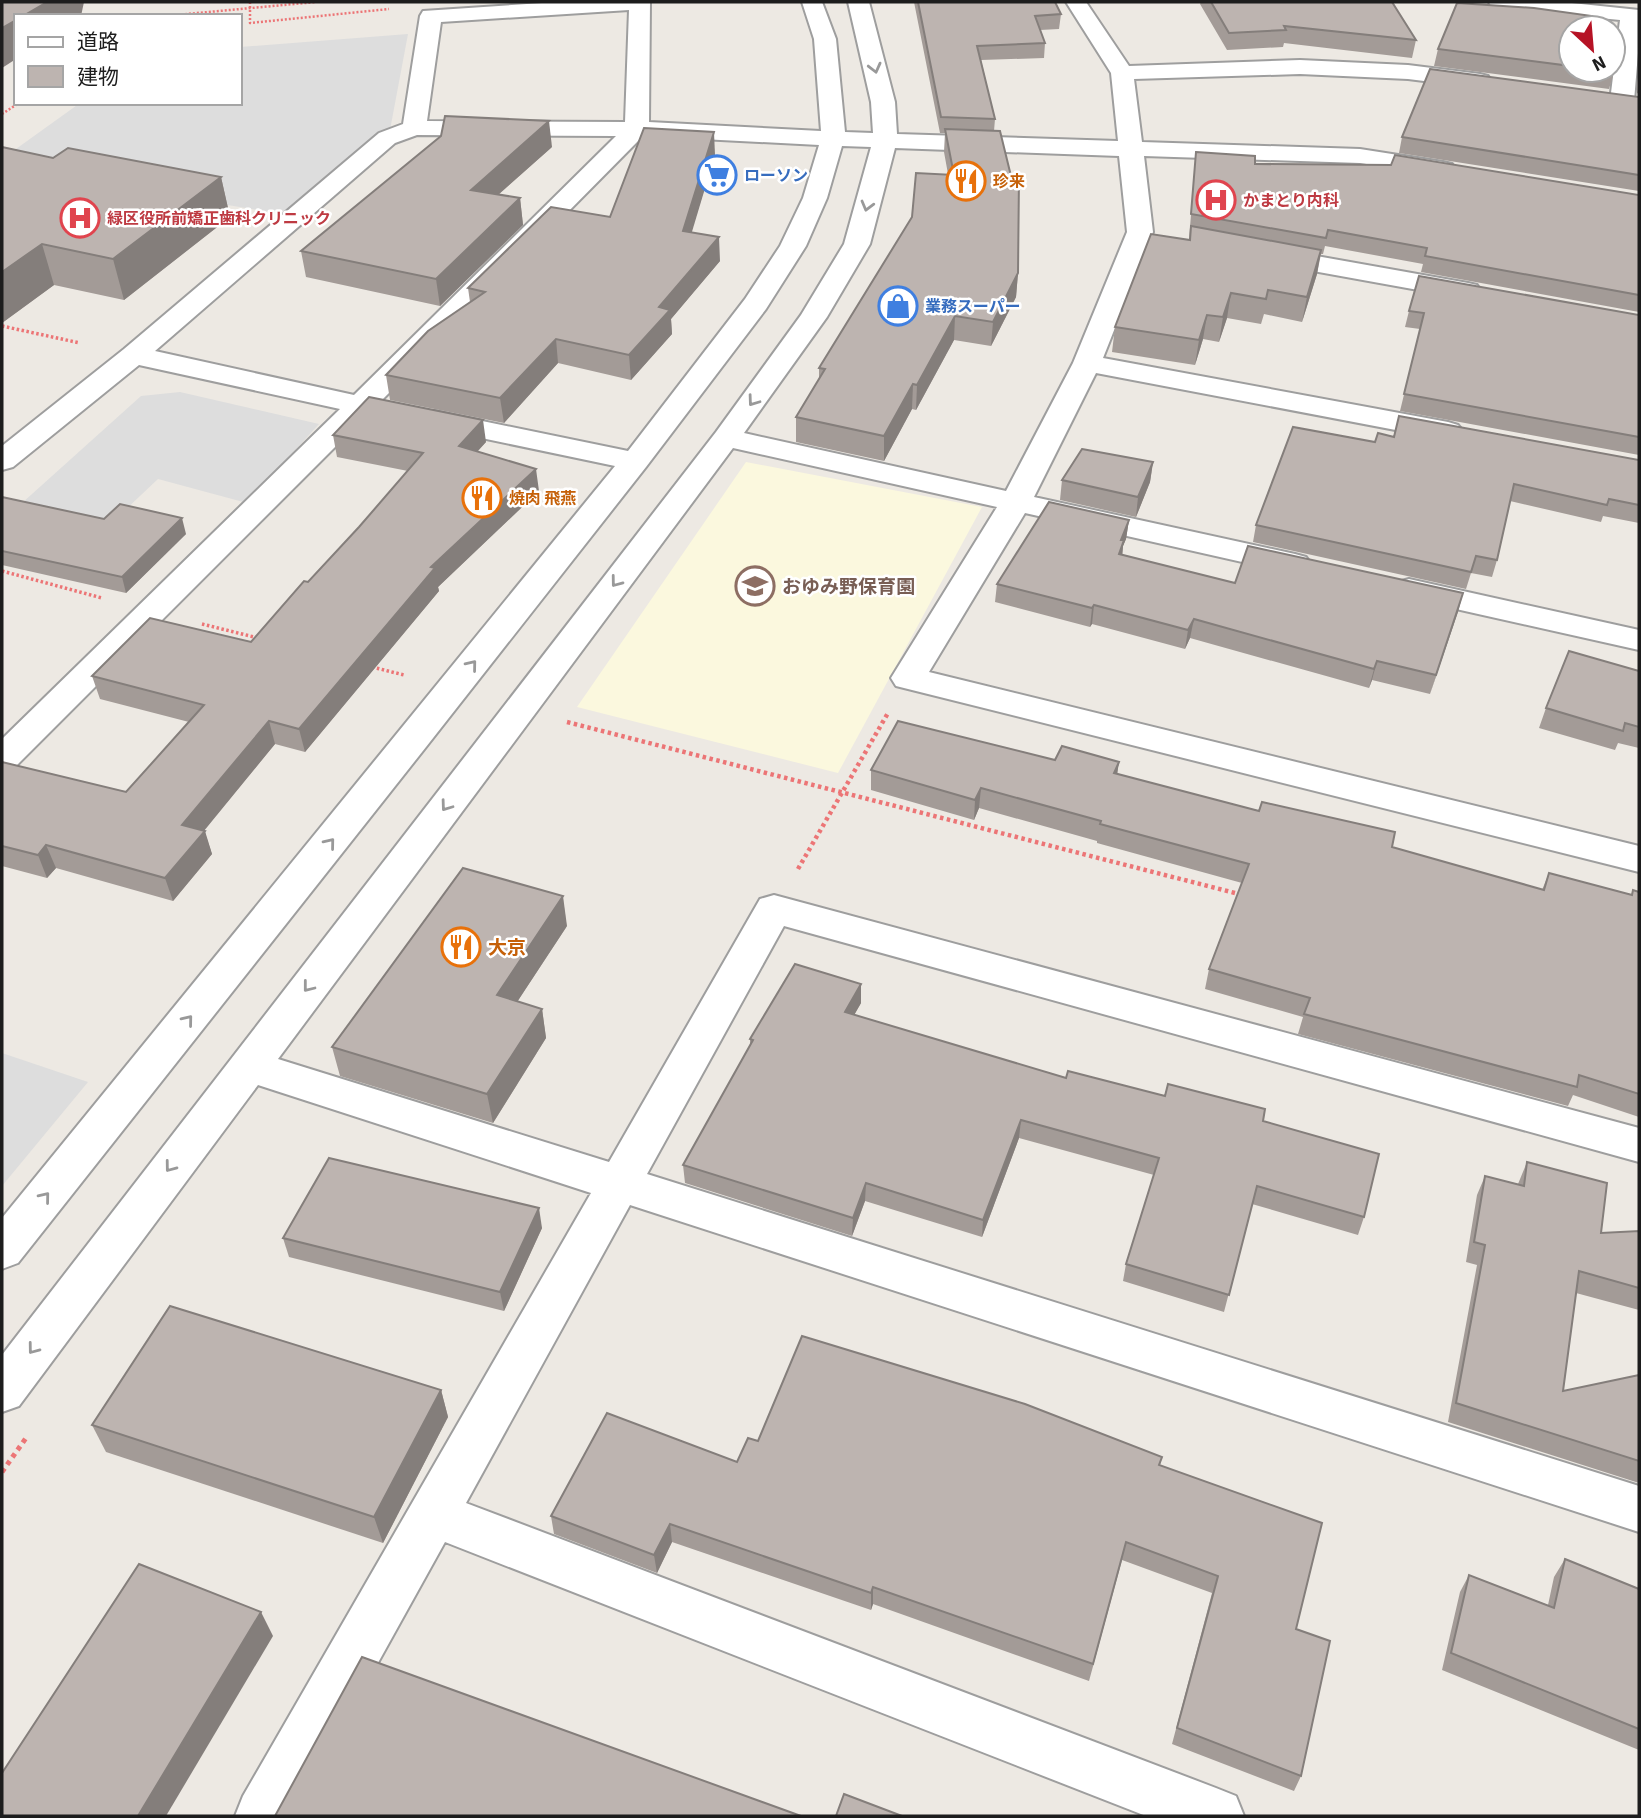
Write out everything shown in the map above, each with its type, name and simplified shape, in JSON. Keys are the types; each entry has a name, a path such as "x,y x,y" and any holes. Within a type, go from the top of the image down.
{"street":[{"path":"2,1250 635,461 756,303 793,246 815,198 833,137 825,39 812,2"},
{"path":"2,1391 247,1065 726,438 813,317 857,244 885,141 883,102 858,2"},
{"path":"1076,2 1122,73 1132,149 1154,234 1016,502 908,678 1639,859"},
{"path":"1499,2 1631,15 1631,102 1595,97"},
{"path":"2,759 637,129 640,3 431,16 414,128"},
{"path":"1122,73 1300,67 1408,72 1502,84"},
{"path":"2,461 134,355 387,138 414,128 637,129 885,141 1360,156 1466,173"},
{"path":"1248,251 1491,295"},
{"path":"134,355 360,405 635,461"},
{"path":"1087,363 1478,437"},
{"path":"726,438 1328,571"},
{"path":"1382,583 1639,640"},
{"path":"263,1816 774,909 1639,1145"},
{"path":"247,1065 1639,1509"},
{"path":"433,1514 1216,1816"}],"path":[{"path":"250,2 250,23 432,5 431,16"},
{"path":"186,14 316,2"},
{"path":"2,326 134,355"},
{"path":"2,571 271,641"},
{"path":"362,664 453,688"},
{"path":"774,909 908,678"},
{"path":"518,710 844,791 1248,897"}],"shaded area":[{"path":"408,34 390,130 281,214 2,167 2,159 77,105 242,105 242,47"},
{"path":"180,392 319,424 247,503 158,479 104,530 12,512 141,396"},
{"path":"746,462 982,507 838,773 577,707"},
{"path":"2,1053 88,1082 2,1186"}],"building":[{"path":"2,2 47,2 26,14 14,14 14,21 2,28"},
{"path":"918,2 1055,2 1061,14 1035,16 1045,43 977,46 995,119 941,117"},
{"path":"1211,2 1392,2 1416,40 1284,26 1286,30 1229,33"},
{"path":"1457,3 1578,14 1557,14 1557,64 1438,49"},
{"path":"1430,69 1639,97 1639,175 1402,137"},
{"path":"445,116 549,121 471,190 520,198 436,279 301,251 441,136"},
{"path":"644,128 714,132 683,231 719,237 659,307 670,310 629,355 556,339 500,398 386,375 428,331 485,292 468,288 551,207 610,217"},
{"path":"945,129 1000,131 1011,176 1019,177 1018,273 993,322 955,316 917,385 913,384 884,436 796,417 825,369 819,368 912,217 916,173 954,175"},
{"path":"2,147 53,158 68,148 221,177 113,259 42,244 2,272"},
{"path":"1196,152 1255,156 1255,164 1391,165 1395,155 1639,195 1639,295 1425,256 1427,248 1328,230 1326,238 1191,214"},
{"path":"1191,226 1321,250 1307,297 1268,290 1266,299 1231,293 1223,317 1207,315 1199,340 1115,327 1151,234 1190,240"},
{"path":"1419,276 1639,315 1639,437 1404,394 1424,313 1409,311"},
{"path":"369,397 483,420 459,446 536,469 431,567 435,568 299,729 269,721 182,825 205,831 165,878 46,845 38,855 2,846 2,762 126,792 204,705 92,676 150,618 251,642 304,581 308,582 359,527 423,453 333,435"},
{"path":"1399,416 1639,460 1639,505 1609,499 1607,505 1514,484 1497,560 1476,556 1471,572 1256,525 1293,427 1375,442 1378,433 1394,437"},
{"path":"1082,449 1153,462 1138,497 1062,480"},
{"path":"2,497 104,519 120,504 182,518 122,577 2,551"},
{"path":"1049,502 1129,520 1119,554 1235,583 1248,546 1463,593 1436,675 1377,661 1374,669 1194,619 1188,630 1094,605 1092,608 997,584"},
{"path":"1569,651 1639,671 1639,727 1625,723 1623,731 1546,708"},
{"path":"898,721 1055,760 1062,746 1119,762 1114,773 1259,811 1262,802 1395,832 1392,847 1544,890 1549,873 1632,895 1633,890 1639,892 1639,1094 1579,1075 1577,1087 1304,1014 1310,998 1209,969 1249,864 1100,824 1101,821 981,788 975,800 871,770"},
{"path":"463,868 563,896 497,995 542,1009 487,1094 332,1047"},
{"path":"795,964 861,984 845,1012 1066,1078 1068,1071 1165,1096 1168,1084 1265,1109 1263,1121 1379,1154 1364,1217 1257,1186 1229,1295 1126,1264 1159,1158 1021,1120 983,1220 866,1183 853,1218 683,1165 753,1040 750,1039"},
{"path":"329,1158 539,1208 500,1292 283,1238"},
{"path":"1527,1162 1607,1183 1601,1233 1639,1231 1639,1288 1579,1271 1563,1391 1639,1375 1639,1461 1456,1403 1485,1245 1474,1242 1485,1176 1524,1186"},
{"path":"170,1306 441,1390 374,1517 92,1425"},
{"path":"802,1336 1025,1404 1162,1457 1159,1465 1322,1523 1296,1629 1330,1641 1301,1776 1177,1728 1218,1576 1126,1542 1093,1664 873,1587 871,1593 670,1524 654,1555 551,1516 607,1413 737,1462 748,1438 758,1441"},
{"path":"1565,1559 1639,1589 1639,1729 1451,1653 1469,1575 1554,1608"},
{"path":"139,1564 261,1612 138,1816 2,1816 2,1773"},
{"path":"362,1657 801,1816 275,1816"},
{"path":"844,1794 902,1816 836,1816"}],"place":[{"name":"ローソン","path":"717,175"},
{"name":"珍来","path":"966,181"},
{"name":"かまとり内科","path":"1216,200"},
{"name":"緑区役所前矯正歯科クリニック","path":"80,218"},
{"name":"業務スーパー","path":"898,306"},
{"name":"焼肉 飛燕","path":"482,498"},
{"name":"おゆみ野保育園","path":"755,586"},
{"name":"大京","path":"461,947"}]}
